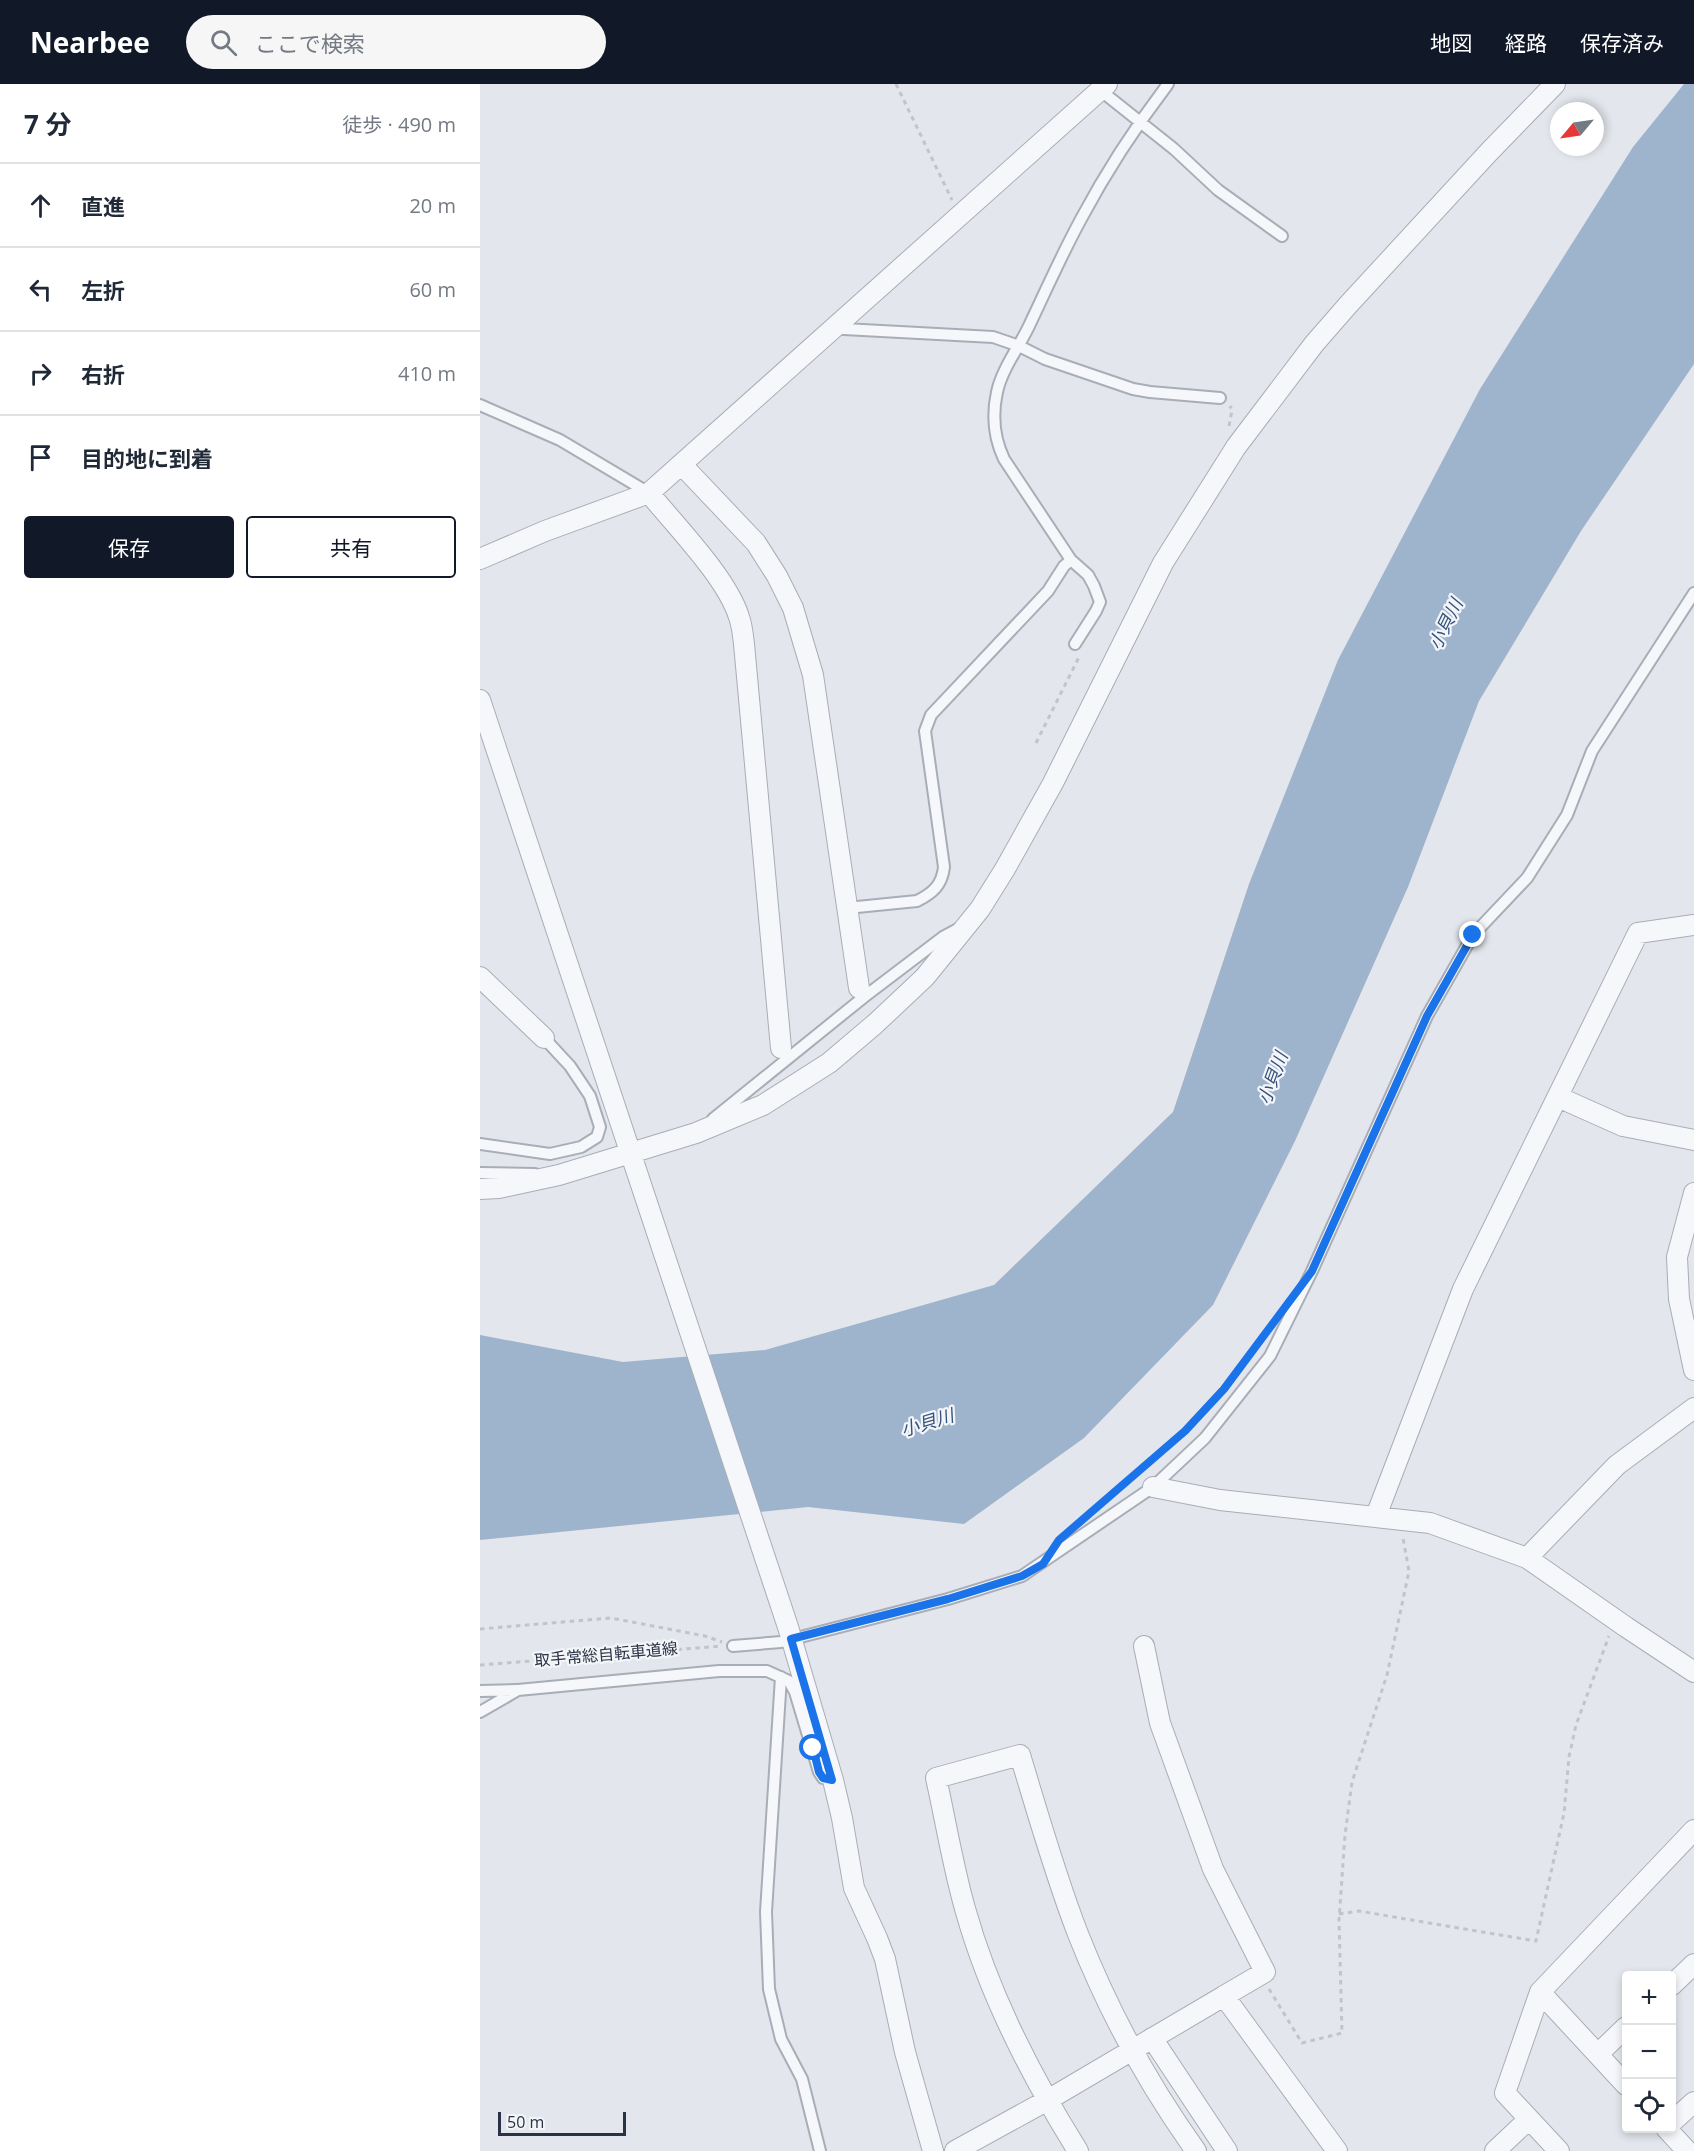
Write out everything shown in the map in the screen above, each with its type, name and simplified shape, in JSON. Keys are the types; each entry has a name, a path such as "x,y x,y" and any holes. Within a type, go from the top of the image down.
{"street":[{"path":"480,1189 499,1188 633,1160 763,1105 829,1063 925,977 970,922 1005,869 1053,783 1163,563 1236,447 1314,344 1348,305 1555,84"},
{"path":"480,559 546,531 650,493 1103,87"},
{"path":"682,465 756,543 777,576 793,608 813,675 847,908 862,993"},
{"path":"650,493 716,575 730,596 740,618 783,1054"},
{"path":"480,700 789,1633 842,1818 854,1888 885,1959 904,2052 933,2151"},
{"path":"1376,1516 1463,1289 1638,933 1694,925"},
{"path":"480,977 544,1038"},
{"path":"1557,1097 1623,1126 1694,1140"},
{"path":"1694,1193 1677,1257 1679,1299 1694,1370"},
{"path":"1527,1558 1617,1465 1694,1408"},
{"path":"1153,1487 1220,1500 1430,1523 1527,1558 1694,1672"},
{"path":"955,2151 1046,2101 1265,1972 1213,1869 1160,1723 1144,1646"},
{"path":"1078,2151 1046,2101 1002,2013 966,1912 936,1778 1020,1755 1051,1857 1078,1934 1132,2051 1171,2116 1196,2151"},
{"path":"1559,2151 1505,2093 1540,1992 1694,1830"},
{"path":"1676,1980 1694,1964"},
{"path":"1540,1992 1622,2081"},
{"path":"1224,1996 1337,2151"},
{"path":"1598,2054 1622,2031"},
{"path":"1152,2038 1227,2151"},
{"path":"1676,2118 1694,2102"},
{"path":"1495,2151 1529,2119"},
{"path":"1671,2133 1687,2151"}],"lane":[{"path":"1075,644 1100,602 1088,575 1071,560 998,447 995,432 997,392 1003,374 1081,218 1139,122 1168,84"},
{"path":"1103,87 1139,122 1174,149 1218,190 1282,236"},
{"path":"837,324 844,329 993,337 1019,346 1045,359 1133,389 1220,398"},
{"path":"480,405 560,441 650,493"},
{"path":"847,908 917,901 938,887 943,878 944,867 925,731 927,723 931,715 1048,591 1064,566 1071,560"},
{"path":"733,1646 948,1599 1022,1576 1153,1487 1205,1438 1270,1356 1312,1271 1427,1016 1473,935 1527,878 1567,815 1592,751 1694,593"},
{"path":"696,1133 783,1054 859,1004 862,993 943,937 970,922"},
{"path":"480,1144 550,1154 581,1146 597,1137 600,1127 590,1096 570,1066 544,1038"},
{"path":"480,1173 559,1175"},
{"path":"480,1691 518,1690 719,1671 767,1671 789,1681 795,1692 819,1772 823,1778 832,1780"},
{"path":"781,1677 766,1912 769,1989 781,2039 802,2079 820,2151"},
{"path":"480,1712 518,1690"}],"path":[{"path":"896,84 961,215"},
{"path":"1220,398 1226,400 1232,410 1228,441 1236,447"},
{"path":"1036,742 1081,653 1075,644"},
{"path":"1099,1506 1185,1431 1224,1389 1269,1328"},
{"path":"1260,1975 1302,2043 1342,2032 1339,1914 1345,1835 1352,1782 1387,1675 1409,1571 1400,1519"},
{"path":"480,1629 611,1618 705,1636 733,1646"},
{"path":"1339,1914 1359,1911 1536,1941 1564,1813 1569,1757 1576,1725 1615,1620"},
{"name":"取手常総自転車道線","path":"480,1665 705,1646 733,1646"}],"water":[{"name":"小貝川","path":"1684,84 1694,84 1694,364 1581,531 1479,701 1408,887 1295,1141 1213,1305 1084,1438 964,1524 808,1507 480,1540 480,1335 623,1362 765,1350 994,1285 1173,1112 1249,884 1338,660 1480,389 1633,147"}],"route":[{"path":"813,1748 819,1772 823,1778 832,1780 791,1639 948,1599 1022,1576 1043,1564 1059,1540 1150,1464 1224,1389 1312,1271 1427,1016 1473,935"}]}
